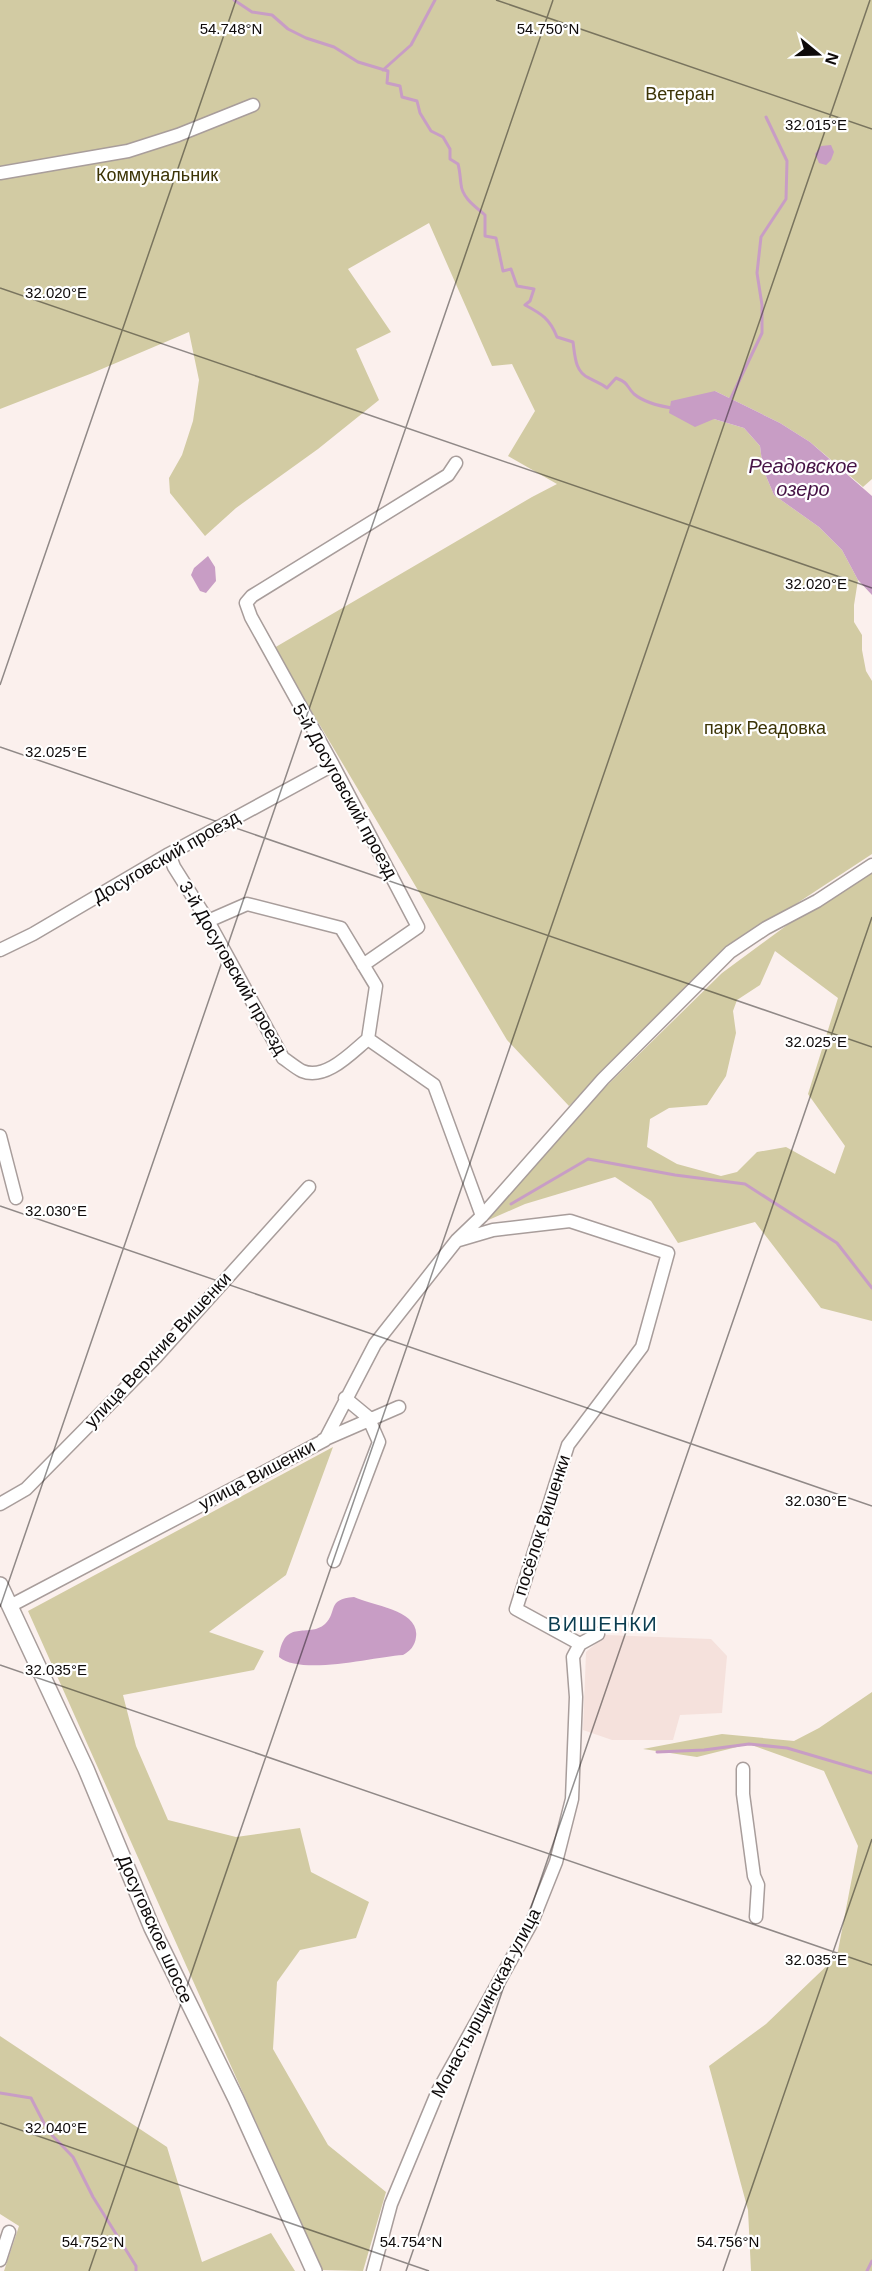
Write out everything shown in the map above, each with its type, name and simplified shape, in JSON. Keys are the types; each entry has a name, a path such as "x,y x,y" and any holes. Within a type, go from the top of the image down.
{"main road":[{"name":"Досуговское шоссе","path":"1,1589 86,1769 152,1928 236,2098 314,2271"}],"street":[{"path":"0,173 128,151 178,135 253,105"},
{"name":"5-й Досуговский проезд","path":"363,965 418,927 333,765 250,617 246,603 252,596 448,475 456,463"},
{"name":"Досуговский проезд","path":"0,950 33,934 169,854 333,765"},
{"name":"3-й Досуговский проезд","path":"169,854 174,867 208,921 283,1058 303,1072 319,1073 334,1065 368,1039"},
{"name":"улица Вишенки","path":"10,1606 323,1440 375,1344 457,1240 482,1216 603,1079 730,952 766,928 817,901 872,865"},
{"path":"208,921 248,904 341,928 376,986 368,1039 434,1085 482,1216"},
{"path":"0,1136 16,1198"},
{"name":"улица Верхние Вишенки","path":"0,1504 26,1489 156,1357 309,1187"},
{"name":"посёлок Вишенки","path":"457,1240 494,1230 570,1221 668,1253 642,1347 568,1444 516,1609 580,1644"},
{"path":"334,1561 379,1442 369,1420 345,1398"},
{"path":"323,1440 399,1407"},
{"path":"580,1644 598,1634"},
{"name":"Монастырщинская улица","path":"373,2271 391,2204 438,2091 532,1922 556,1862 572,1798 576,1697 573,1657 580,1644"},
{"path":"743,1769 743,1794 754,1876 758,1885 756,1917"},
{"path":"0,2260 9,2232"}],"shaded area":[{"path":"606,1635 711,1639 727,1656 722,1713 680,1715 673,1740 612,1740 583,1730 586,1652"}],"green space":[{"path":"0,0 872,0 872,479 863,487 810,442 780,423 715,391 714,419 744,428 760,446 763,469 774,495 819,527 842,550 858,580 854,622 862,635 866,671 872,681 872,854 729,948 569,1106 507,1040 274,648 557,484 508,456 535,411 512,364 492,366 429,223 348,269 391,332 356,349 379,400 318,449 236,508 205,536 170,493 169,478 182,455 193,421 199,380 189,332 0,409"},
{"path":"872,869 872,1321 821,1308 755,1222 678,1243 651,1201 615,1177 525,1204 484,1222 581,1111 722,973 809,909","holes":["775,951 838,998 808,1094 845,1146 835,1174 786,1147 757,1152 737,1172 721,1176 677,1164 647,1147 650,1119 669,1108 707,1105 726,1076 736,1033 733,1011 737,1000 760,985"]},
{"path":"333,1447 286,1575 209,1632 264,1651 254,1670 123,1695 136,1746 168,1820 236,1837 300,1828 311,1872 369,1902 356,1938 300,1950 277,1982 273,2049 328,2145 386,2192 363,2271 322,2270 28,1611"},
{"path":"872,1692 872,2271 751,2271 748,2210 709,2066 766,2024 837,1956 858,1846 824,1771 749,1744 697,1757 643,1749 722,1734 794,1741 819,1728"},
{"path":"0,2036 167,2147 202,2262 271,2233 295,2271 4,2271 19,2226 0,2214"}],"water":[{"path":"831,145 834,152 831,160 826,165 819,163 815,154 821,146"},
{"name":"Реадовское озеро","path":"715,391 780,423 810,442 872,496 872,595 858,580 842,550 819,527 774,495 763,469 760,446 744,428 714,419 695,427 669,413 671,401"},
{"path":"208,556 215,567 216,581 206,593 200,591 191,575 194,568"},
{"path":"354,1597 394,1610 411,1621 416,1637 410,1650 403,1655 320,1665 304,1665 279,1657 286,1637 291,1633 311,1630 325,1624 339,1600"}],"waterway":[{"path":"234,0 252,12 272,15 288,29 306,38 334,47 358,62 388,71 387,83 400,86 402,97 417,101 420,113 431,131 443,137 450,149 450,159 458,164 464,194 485,215 485,236 496,238 503,271 511,269 517,286 534,289 530,301 525,305 545,318 557,337 573,342 576,363 581,372 607,388 616,378 625,383 634,394 643,400 672,408"},
{"path":"383,70 411,45 435,0"},
{"path":"730,400 762,333 762,305 757,273 761,237 786,199 787,161 766,117"},
{"path":"511,1204 588,1159 675,1175 745,1184 837,1243 872,1288"},
{"path":"657,1752 704,1750 749,1744 787,1748 872,1773"},
{"path":"0,2093 31,2098 48,2131 73,2157 93,2197 136,2266 136,2271"},
{"path":"867,2271 872,2261"}],"district":[{"name":"ВИШЕНКИ","path":"603,1624"}],"park label":[{"name":"Ветеран","path":"680,94"},
{"name":"Коммунальник","path":"157,175"},
{"name":"парк Реадовка","path":"765,728"}]}
